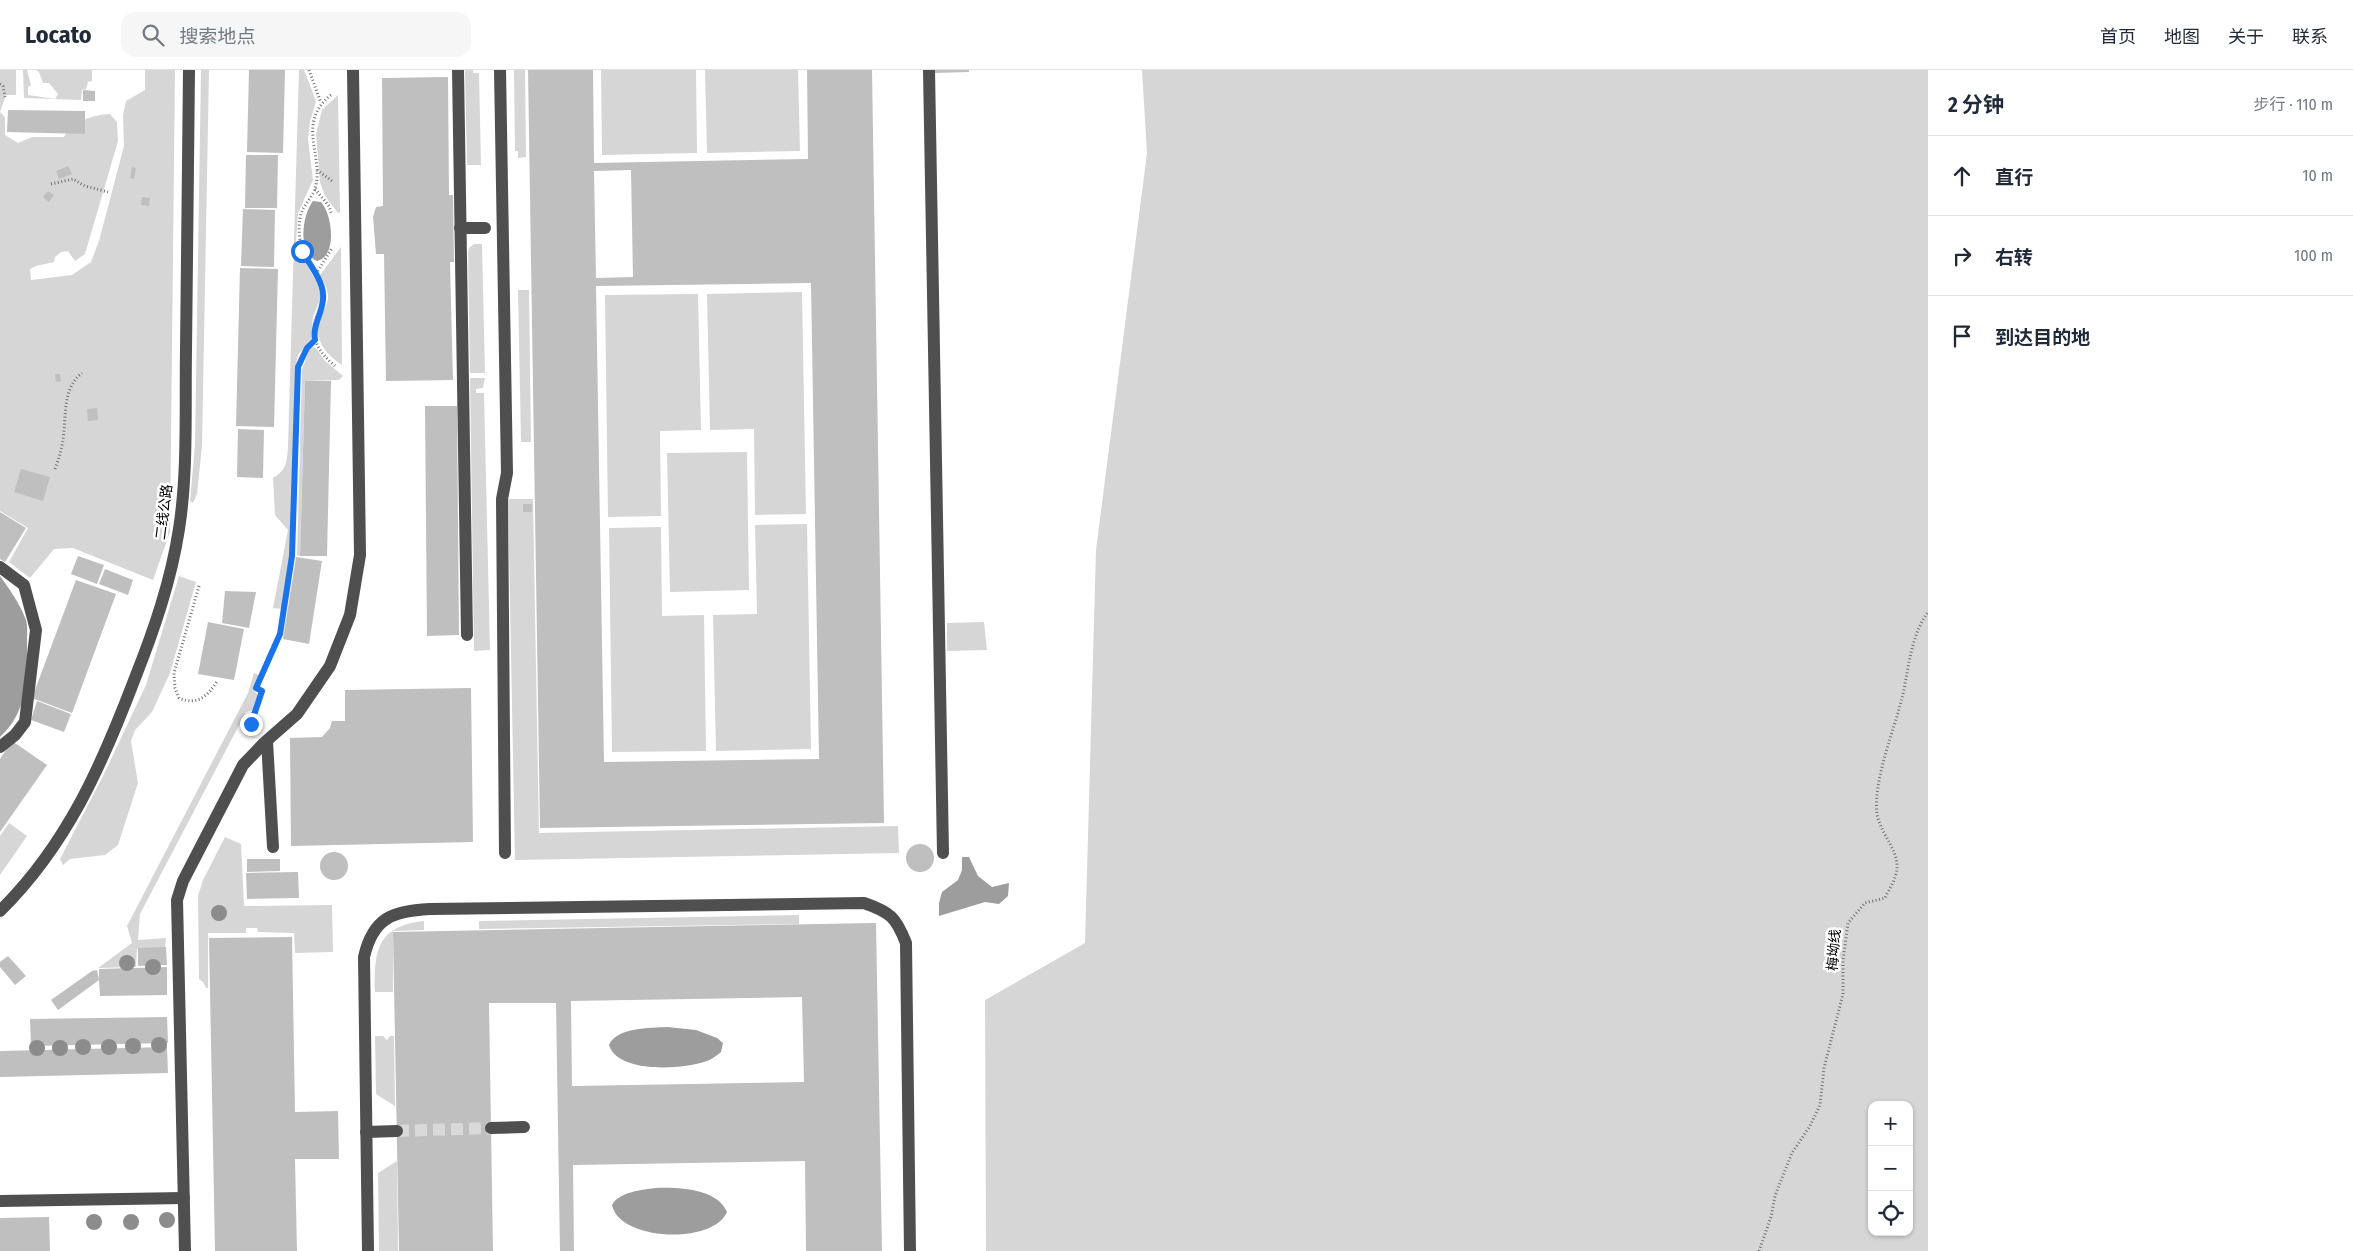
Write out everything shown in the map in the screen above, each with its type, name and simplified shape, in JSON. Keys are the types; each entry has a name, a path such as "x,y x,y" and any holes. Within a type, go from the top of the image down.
{"street":[{"name":"二线公路","path":"0,911 23,889 59,842 89,786 117,727 166,596 179,528 185,459 189,70"},
{"path":"185,1251 177,900 184,881 243,765 297,714 330,666 350,615 360,554 353,70"},
{"path":"458,70 466,635"},
{"path":"500,70 507,473 502,498 505,853"},
{"path":"929,70 943,852"},
{"path":"460,228 485,228"},
{"path":"0,567 24,585 36,630 25,722 15,735 0,747"},
{"path":"267,741 273,847"},
{"path":"368,1251 364,957 368,942 377,926 391,915 412,910 864,903 882,909 899,924 906,943 910,1251"},
{"path":"491,1128 524,1127"},
{"path":"366,1132 396,1131"},
{"path":"0,1201 184,1198"}],"path":[{"path":"309,70 321,103 312,135 316,170 315,189 302,211 299,230 302,251 316,274 324,294 316,320 315,340 324,357 335,366 342,370 357,373"},
{"path":"0,84 3,86 5,97"},
{"path":"321,103 338,90 353,88"},
{"path":"51,184 72,179 85,186 108,192"},
{"path":"315,189 328,206 335,224"},
{"path":"316,274 333,245"},
{"path":"267,741 251,724 262,691 256,688 280,634 292,556 298,367 307,348 315,340"},
{"path":"55,469 61,452 65,402 74,380 82,373"},
{"path":"199,586 174,673 175,688 179,698 188,702 201,700 210,692 218,680"},
{"name":"梅坳线","path":"1759,1251 1775,1196 1792,1153 1810,1126 1820,1104 1824,1068 1843,994 1842,961 1848,923 1865,903 1885,898 1896,877 1898,860 1884,834 1877,813 1879,790 1891,732 1902,698 1907,665 1919,624 1928,612"}],"shaded area":[{"path":"0,70 16,70 16,95 6,95 0,112"},
{"path":"23,70 27,70 31,85 28,87 28,95 55,99 58,94 49,83 43,83 39,72 36,70 92,70 92,81 88,82 86,89 82,90 81,100 24,98"},
{"path":"145,70 175,70 170,532 153,580 73,548 54,549 30,578 9,562 28,528 0,511 0,112 5,117 5,135 18,143 32,137 64,137 78,123 97,116 110,114 117,122 118,141 85,254 75,261 68,251 61,252 55,257 54,262 30,269 31,280 72,275 91,262 99,241 124,146 123,115 126,101 145,90"},
{"path":"201,70 209,70 202,446 197,494 193,503 190,501 195,445"},
{"path":"299,70 304,70 316,101 310,122 308,139 313,180 298,213 296,242 300,254 317,282 321,297 313,317 311,339 298,355 296,364 290,556 282,609 273,608 288,530 275,515 273,478 284,468 288,446"},
{"path":"465,70 473,70 473,73 479,73 481,165 467,165"},
{"path":"514,70 525,70 526,157 518,158 518,151 515,151"},
{"path":"601,70 696,70 697,153 602,155"},
{"path":"705,70 798,70 800,151 707,153"},
{"path":"1142,70 1928,70 1928,1251 986,1251 985,1000 1085,943 1096,550 1147,153"},
{"path":"338,95 340,212 338,213 325,196 320,182 316,134 322,110"},
{"path":"313,201 321,202 325,208 331,234 328,251 324,258 317,261 306,250 303,233 306,215"},
{"path":"474,244 482,244 485,373 470,373 468,252 469,248"},
{"path":"341,247 342,365 322,346 318,333 318,326 328,297 327,288 320,275"},
{"path":"518,290 529,290 531,442 521,442"},
{"path":"802,292 806,514 755,515 754,429 710,430 707,294"},
{"path":"698,294 701,430 660,431 661,516 608,517 605,295"},
{"path":"312,347 316,348 324,360 343,376 339,380 305,381 300,555 297,556 302,370"},
{"path":"470,378 485,378 483,388 476,389 476,393 484,393 490,650 474,651"},
{"path":"747,452 749,590 670,592 667,453"},
{"path":"508,499 533,499 539,833 898,826 899,853 515,860"},
{"path":"807,524 811,749 716,751 713,615 757,614 755,525"},
{"path":"661,527 662,616 704,615 706,751 612,752 609,528"},
{"path":"0,576 21,608 26,620 27,669 21,706 9,728 0,737"},
{"path":"179,576 196,582 170,673 152,712 135,730 131,741 138,783 118,845 105,855 70,859 63,865 60,859 105,772 146,685"},
{"path":"984,622 987,650 947,651 947,623"},
{"path":"254,673 259,675 254,691 258,695 253,710 246,712 140,914 138,940 166,938 165,948 137,949 136,967 98,968 132,943 127,926 248,693"},
{"path":"9,823 27,836 0,875 0,836"},
{"path":"225,837 241,844 244,906 332,905 333,952 295,953 294,933 258,932 257,928 246,928 246,933 208,933 208,988 206,988 199,979 198,896 203,880"},
{"path":"962,857 969,857 978,876 992,887 1009,883 1008,896 999,904 985,902 939,916 939,903 942,892 958,880 962,870"},
{"path":"799,915 799,924 479,929 479,921"},
{"path":"424,921 424,930 393,931 393,992 375,992 376,964 382,943 388,935 396,928"},
{"path":"667,1027 696,1030 717,1038 723,1043 721,1052 704,1062 681,1066 652,1067 625,1061 615,1054 609,1045 613,1039 626,1032 643,1028"},
{"path":"375,1036 383,1036 387,1040 390,1036 394,1036 395,1106 376,1094"},
{"path":"397,1161 398,1251 379,1251 378,1173"},
{"path":"655,1188 685,1189 706,1194 722,1204 727,1212 718,1223 704,1230 686,1234 648,1232 631,1226 618,1217 612,1205 620,1197 631,1192"}],"building":[{"path":"249,70 285,70 283,153 247,152"},
{"path":"528,70 593,70 594,163 808,159 807,70 872,70 884,823 540,828","holes":["631,170 633,277 596,278 594,171","811,283 819,759 604,762 596,286"]},
{"path":"935,70 969,70 969,72 935,73"},
{"path":"448,77 449,195 453,195 454,262 450,262 453,380 386,381 384,254 376,254 373,217 376,207 383,206 382,78"},
{"path":"83,90 95,91 95,101 83,101"},
{"path":"8,110 85,111 85,134 7,132"},
{"path":"246,155 278,155 277,208 245,208"},
{"path":"68,166 72,174 59,179 56,171"},
{"path":"132,167 136,168 134,179 130,178"},
{"path":"48,191 54,195 49,202 43,197"},
{"path":"142,197 150,198 149,206 141,205"},
{"path":"243,209 275,210 274,267 241,266"},
{"path":"240,268 278,269 274,427 236,426"},
{"path":"55,374 60,374 61,381 56,382"},
{"path":"305,381 331,381 327,556 300,556"},
{"path":"425,406 457,406 459,635 427,636"},
{"path":"97,408 98,420 88,421 87,409"},
{"path":"238,429 264,430 263,478 237,477"},
{"path":"21,469 50,477 43,501 14,492"},
{"path":"523,504 532,504 532,512 523,512"},
{"path":"0,512 26,528 5,562 0,559"},
{"path":"78,556 104,565 97,584 71,574"},
{"path":"296,557 322,561 309,644 283,639"},
{"path":"105,569 133,580 128,595 99,584"},
{"path":"76,580 116,594 72,713 32,698"},
{"path":"225,591 256,592 249,628 222,623"},
{"path":"208,622 244,629 234,680 198,674"},
{"path":"471,688 473,842 291,846 290,738 322,737 330,728 332,721 345,721 345,690"},
{"path":"37,701 71,714 64,732 31,720"},
{"path":"12,741 47,765 0,832 0,759"},
{"path":"920,844 930,848 934,858 930,868 920,872 910,868 906,858 910,848"},
{"path":"334,852 344,856 348,866 344,876 334,880 324,876 320,866 324,856"},
{"path":"247,859 280,859 280,871 247,872"},
{"path":"298,872 299,898 247,899 246,873"},
{"path":"876,923 882,1251 806,1251 805,1161 573,1165 574,1251 560,1251 556,1003 489,1003 493,1251 399,1251 393,932","holes":["802,997 804,1082 572,1086 571,1001"]},
{"path":"292,937 295,1112 338,1111 339,1159 295,1159 297,1251 215,1251 209,938"},
{"path":"166,947 167,965 138,966 138,948"},
{"path":"8,956 26,976 15,985 0,967 0,962"},
{"path":"167,967 167,995 100,996 99,969"},
{"path":"97,970 99,980 58,1010 51,1000 92,971"},
{"path":"167,1017 168,1043 31,1046 30,1019"},
{"path":"167,1047 168,1073 0,1077 0,1051"},
{"path":"49,1217 50,1251 0,1251 0,1218"}],"tunnel":[{"path":"397,1131 491,1128"}],"route":[{"path":"251,724 262,691 256,688 280,634 292,556 298,367 307,348 315,340 316,320 324,294 319,279 302,251"}]}
